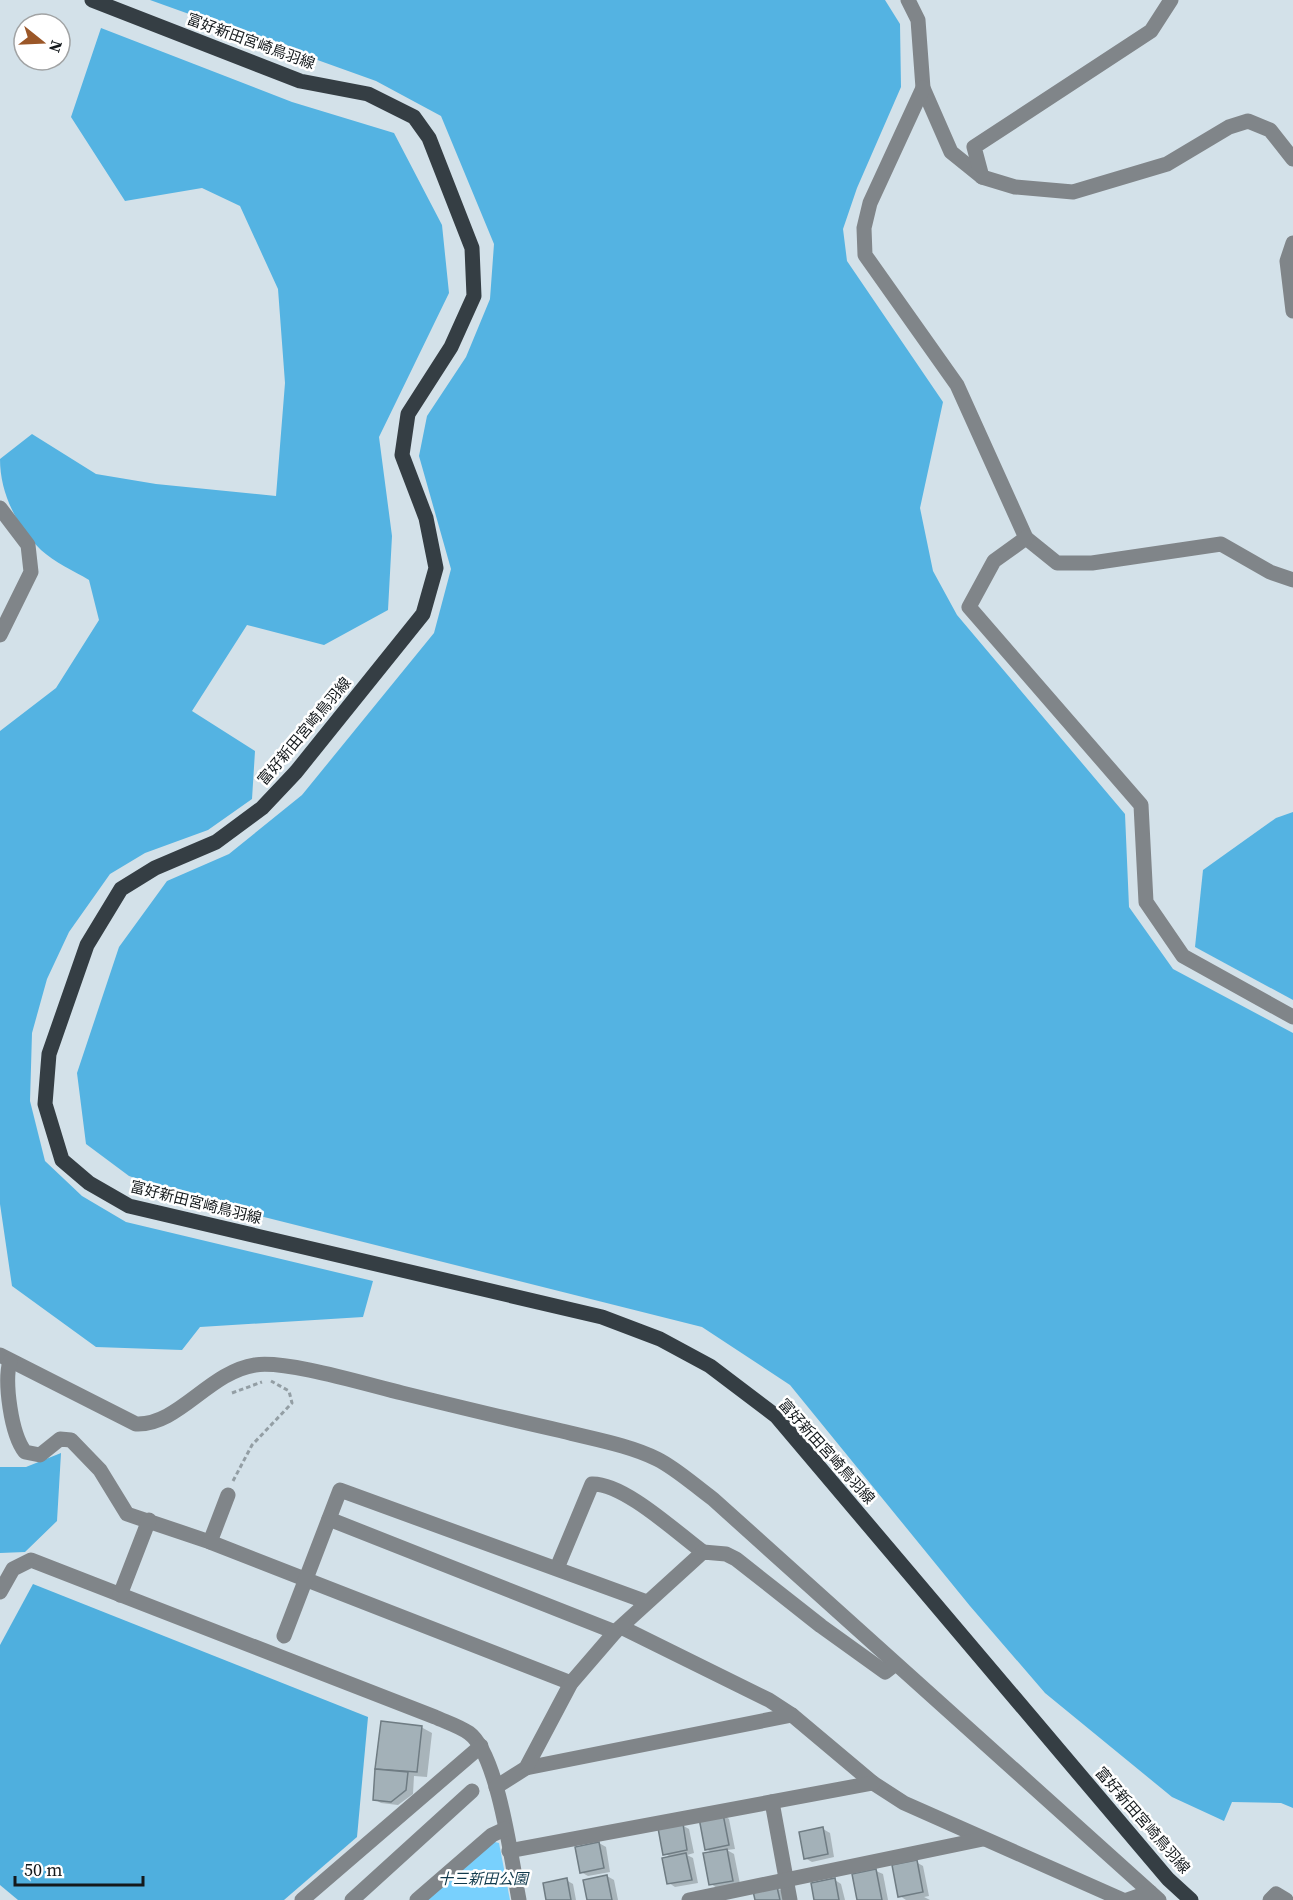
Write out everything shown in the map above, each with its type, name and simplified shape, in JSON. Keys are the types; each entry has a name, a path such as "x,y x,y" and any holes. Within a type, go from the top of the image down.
{"main road":[{"name":"富好新田宮崎鳥羽線","path":"92,0 300,81 368,94 414,117 429,138 472,248 474,296 450,347 408,414 406,424 402,455 426,518 436,568 423,614 296,772 262,808 216,842 155,868 121,889 87,945 48,1054 45,1104 62,1160 89,1183 129,1206 602,1317 660,1339 710,1366 776,1416 1168,1879 1191,1900"}],"street":[{"path":"908,0 918,20 923,88 951,152 982,177 1016,187 1073,192 1167,164 1229,127 1248,121 1270,130 1293,159"},
{"path":"982,177 974,147 1151,31 1171,0"},
{"path":"923,88 870,203 864,228 865,255 957,385 1026,538 1057,563 1092,563 1221,544 1270,572 1293,580"},
{"path":"1293,243 1287,261 1293,311"},
{"path":"0,508 28,544 31,572 0,635"},
{"path":"1026,538 994,561 969,607 1141,805 1146,902 1183,956 1293,1017"},
{"path":"5,1358 15,1426 25,1452 40,1455 60,1439 71,1440 100,1470 127,1514 210,1542 571,1683"},
{"path":"5,1358 136,1424 149,1425 164,1419 214,1381 234,1371 257,1364 297,1368 578,1435 643,1454 672,1468 712,1499 894,1665 1155,1896"},
{"path":"557,1568 592,1484 614,1489 629,1497 703,1552 726,1554 736,1559 821,1626 885,1672 894,1665"},
{"path":"284,1636 340,1490 647,1602"},
{"path":"210,1542 228,1495"},
{"path":"329,1519 618,1629 768,1700 792,1715 873,1782 904,1803 1123,1900"},
{"path":"120,1595 149,1520"},
{"path":"526,1768 571,1683 618,1629 703,1552"},
{"path":"0,1592 13,1569 31,1560 469,1732 482,1746 496,1787 519,1900"},
{"path":"496,1787 526,1768 792,1715"},
{"path":"302,1900 482,1746"},
{"path":"509,1851 873,1782"},
{"path":"352,1900 472,1791"},
{"path":"772,1802 790,1900"},
{"path":"417,1900 492,1835 505,1829"},
{"path":"689,1900 983,1839"},
{"path":"1270,1900 1276,1894 1286,1900"},
{"path":"1127,1900 1155,1896"}],"path":[{"path":"226,1395 268,1380 289,1391 292,1403 252,1445 238,1468 228,1495"}],"green space":[{"name":"十三新田公園","path":"491,1841 499,1843 510,1900 426,1900"}],"shaded area":[{"path":"150,0 885,0 900,24 901,87 857,188 843,229 847,261 943,402 920,508 933,571 957,615 1125,814 1129,907 1173,969 1293,1033 1293,1808 1281,1803 1232,1802 1224,1821 1172,1797 1045,1693 970,1606 790,1385 702,1327 208,1203 129,1176 86,1144 77,1073 119,947 167,881 229,854 302,795 434,633 451,569 419,456 427,416 466,357 490,299 494,244 441,116 376,81"},
{"path":"101,28 292,102 394,133 442,225 449,293 379,437 392,536 388,610 324,645 247,625 192,711 255,751 252,799 208,830 145,853 110,874 69,932 47,979 32,1033 30,1101 45,1161 82,1196 126,1222 373,1281 363,1317 200,1327 182,1350 96,1347 12,1286 0,1204 0,731 56,688 99,620 89,580 41,550 17,519 6,496 0,459 32,434 96,474 156,484 276,496 285,383 278,289 240,206 202,188 125,201 71,117"},
{"path":"1293,812 1293,1000 1195,947 1203,870 1276,818"},
{"path":"61,1453 57,1521 25,1552 0,1553 0,1467 26,1467"},
{"path":"33,1584 368,1717 357,1837 284,1900 18,1900 0,1885 0,1645"}],"building":[{"path":"381,1721 422,1726 417,1772 375,1769"},
{"path":"375,1769 408,1772 406,1790 391,1802 373,1800"},
{"path":"723,1814 729,1845 705,1850 699,1818"},
{"path":"683,1824 687,1850 663,1855 658,1828"},
{"path":"823,1827 828,1854 804,1859 799,1832"},
{"path":"599,1842 604,1868 580,1873 575,1847"},
{"path":"727,1849 733,1881 709,1885 703,1853"},
{"path":"686,1853 692,1880 667,1884 662,1858"},
{"path":"917,1860 923,1892 898,1897 892,1865"},
{"path":"876,1869 882,1900 857,1900 852,1874"},
{"path":"607,1875 612,1900 587,1900 583,1880"},
{"path":"567,1878 571,1900 546,1900 543,1883"},
{"path":"835,1878 839,1900 814,1900 811,1883"},
{"path":"777,1887 780,1900 755,1900 753,1891"}]}
